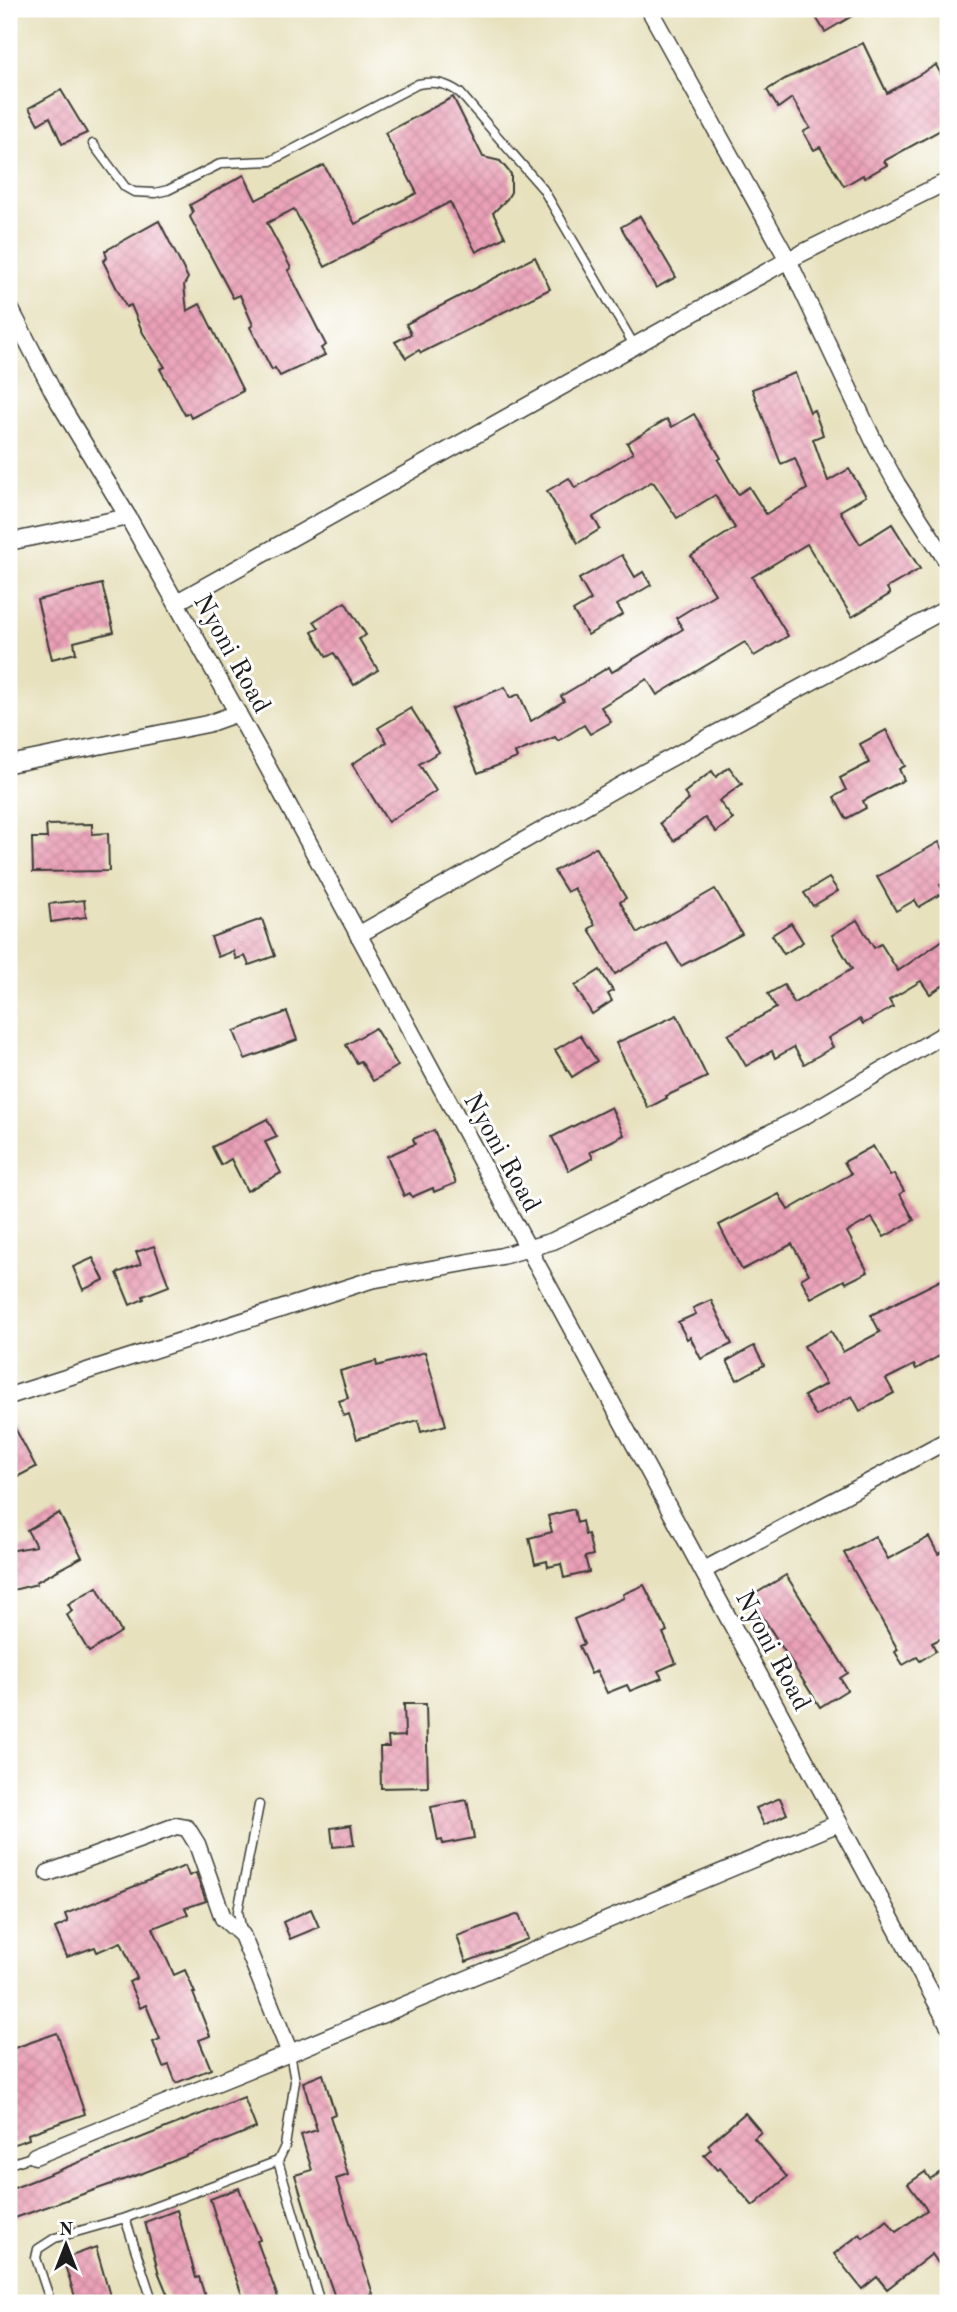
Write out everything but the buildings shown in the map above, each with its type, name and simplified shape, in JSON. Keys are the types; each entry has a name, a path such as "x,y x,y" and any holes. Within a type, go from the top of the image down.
{"street":[{"path":"649,9 788,260 883,460 948,563"},
{"path":"659,28 661,9"},
{"path":"177,602 788,260 948,181"},
{"name":"Nyoni Road","path":"9,306 57,399 177,602 238,713 948,2024"},
{"path":"9,542 128,517"},
{"path":"358,935 632,779 948,608"},
{"path":"9,764 207,724 238,713"},
{"path":"9,1396 370,1280 502,1256 553,1241 804,1116 948,1032"},
{"path":"704,1570 948,1440"},
{"path":"35,2156 290,2053 839,1822"},
{"path":"48,1873 176,1826 187,1828 197,1844 223,1918 242,1935 290,2053"}],"lane":[{"path":"93,144 125,187 134,192 155,193 168,190 222,163 271,161 418,84 439,82 460,93 543,189 634,345"},
{"path":"242,1935 238,1911 259,1805"},
{"path":"290,2053 295,2081 285,2146 278,2161 320,2303"},
{"path":"9,2164 35,2156"},
{"path":"51,2303 36,2258 38,2249 55,2238 125,2218 278,2161"},
{"path":"125,2218 153,2303"}]}
